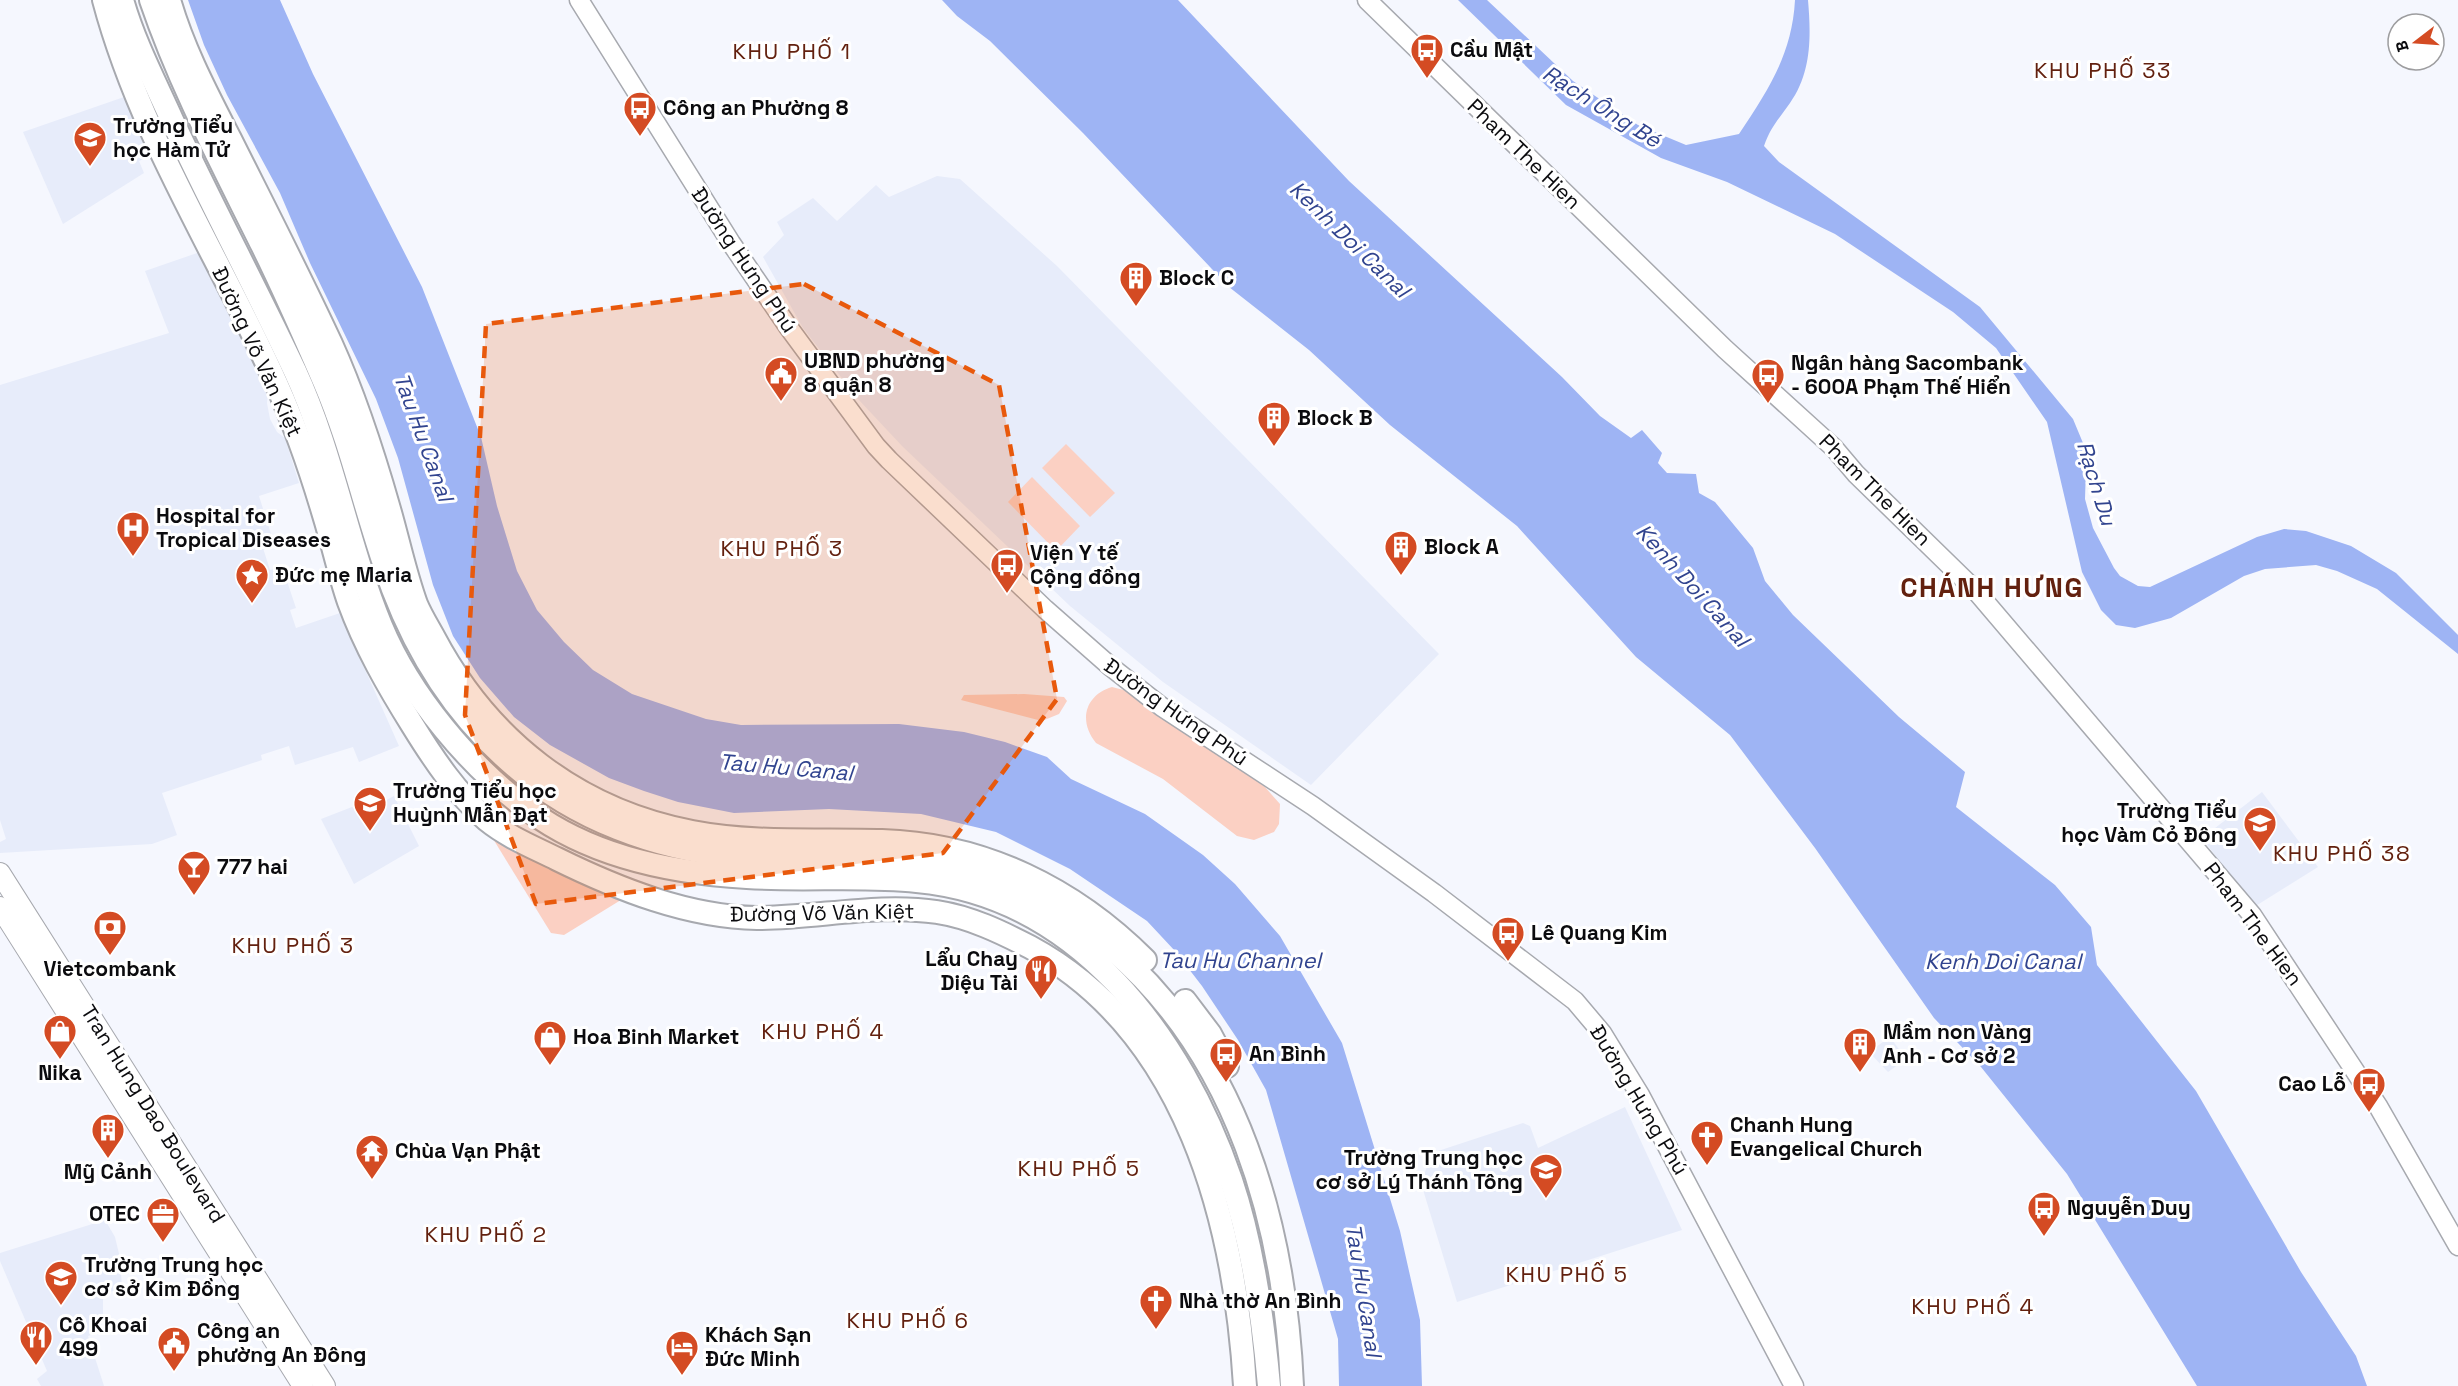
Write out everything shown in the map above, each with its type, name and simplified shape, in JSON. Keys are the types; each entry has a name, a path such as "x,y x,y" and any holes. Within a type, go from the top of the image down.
{"highway":[{"name":"Đường Võ Văn Kiệt","path":"104,0 115,37 155,138 276,384 315,488 339,571 360,630 386,682 429,752 450,781 489,821 518,840 582,872 659,900 700,912 750,917 896,910 935,912 982,925 1051,958 1082,981 1126,1024 1167,1083 1183,1112 1207,1172 1234,1284 1245,1386"},
{"name":"Đường Võ Văn Kiệt","path":"122,0 136,43 298,380 332,471 382,630 399,664 452,738 517,801 536,815 575,838 633,858 691,873 753,878 897,879 944,884 993,898 1030,915 1074,943 1107,971 1143,1010 1178,1062 1200,1105 1232,1182 1249,1250 1266,1351 1269,1386"},
{"path":"151,0 180,77 266,252 335,408 391,584 404,617 436,675 476,718"},
{"path":"169,0 191,60 332,348 370,448 417,605 494,748 542,789 602,823 646,837 729,856 894,861 969,872 1033,896 1095,935 1122,958 1175,1012 1220,1084 1241,1131 1261,1191 1308,1386"},
{"path":"429,752 452,738 476,718"},
{"path":"1239,1326 1251,1319 1258,1305"},
{"path":"1243,1353 1297,1348"},
{"path":"1292,1386 1297,1348"}],"main road":[{"name":"Đường Hưng Phú","path":"579,0 691,181 789,328 876,446 889,460 1045,609 1111,667 1162,707 1313,806 1434,893 1560,988 1590,1017 1624,1067 1666,1141 1794,1386"},
{"name":"Pham The Hien","path":"1367,0 1725,349 1834,448 1856,474 1981,596 2252,915 2378,1106 2458,1246"},
{"name":"Tran Hung Dao Boulevard","path":"0,873 36,947 286,1341 325,1386"},
{"name":"Tran Hung Dao Boulevard","path":"0,907 36,947"},
{"name":"Tran Hung Dao Boulevard","path":"286,1341 303,1386"}],"highlighted area":[{"path":"804,284 999,385 1057,699 943,853 536,904 465,715 486,324"}],"shaded area":[{"name":"Trường Tiểu học Hàm Tử","path":"124,97 150,156 139,161 144,173 63,224 23,132"},
{"path":"937,176 960,179 1057,266 1439,654 1311,785 1163,682 1070,606 902,446 858,399 803,328 763,257 784,235 777,222 813,198 837,221 876,185 889,197"},
{"name":"Hospital for Tropical Diseases","path":"200,252 268,392 267,403 270,419 277,432 285,438 299,483 259,496 271,534 263,537 265,544 262,545 270,570 274,569 276,575 284,572 296,608 290,610 296,628 340,613 399,746 359,762 353,747 295,765 289,746 261,755 262,760 162,793 177,835 152,844 0,853 0,842 6,839 0,820 0,385 169,333 145,271"},
{"path":"1066,444 1115,493 1090,517 1042,468"},
{"path":"1032,477 1080,526 1056,551 1008,502"},
{"path":"1112,687 1135,693 1265,787 1280,804 1279,824 1274,832 1254,840 1237,836 1163,779 1096,743 1087,726 1087,710 1090,702 1096,696"},
{"path":"1024,694 1064,697 1067,701 1059,714 1042,721 961,700 964,695"},
{"name":"Trường Tiểu học Vàm Cỏ Đông","path":"2262,792 2318,867 2254,907 2202,838"},
{"name":"Trường Tiểu học Huỳnh Mẫn Đạt","path":"394,796 419,846 354,884 321,819 352,807 364,812"},
{"path":"487,829 629,895 564,935 551,933"},
{"path":"1890,1037 1906,1059 1888,1072 1869,1052"},
{"name":"Trường Trung học cơ sở Lý Thánh Tông","path":"1625,1107 1682,1230 1457,1302 1421,1183 1432,1153 1523,1123 1530,1126 1538,1148"},
{"name":"Trường Trung học cơ sở Kim Đồng","path":"105,1220 115,1237 120,1258 122,1288 103,1294 103,1331 88,1336 104,1386 41,1386 37,1379 47,1371 0,1261 0,1253"}],"water":[{"name":"Tau Hu Channel","path":"188,0 280,0 313,74 422,287 481,437 497,506 517,571 537,610 564,642 593,670 632,694 706,719 741,725 899,724 964,732 1005,742 1047,757 1071,779 1145,814 1203,855 1235,884 1280,936 1342,1043 1400,1231 1420,1320 1422,1386 1339,1386 1338,1339 1266,1090 1238,1040 1202,986 1175,951 1147,921 1070,869 996,832 921,814 829,809 734,813 678,802 609,778 550,745 514,717 480,678 453,636 433,585 398,458 376,399 310,263 280,193 227,95 204,45"},
{"name":"Kenh Doi Canal","path":"942,0 1178,0 1349,181 1562,377 1600,416 1631,438 1642,430 1662,453 1658,463 1667,473 1696,474 1699,493 1715,502 1753,548 1765,581 1793,615 1899,717 1965,772 1956,807 2055,885 2091,927 2097,965 2196,1091 2301,1272 2356,1356 2367,1386 2197,1386 2067,1174 1981,1067 1934,1018 1815,848 1730,735 1636,657 1517,526 1390,425 1309,350 1229,287 1083,133 990,41 957,16"},
{"name":"Rạch Ông Bé","path":"1458,0 1487,0 1573,81 1638,125 1686,145 1739,134 1769,87 1784,55 1793,20 1795,0 1808,0 1810,26 1803,79 1790,103 1772,128 1764,146 1779,162 1980,307 2073,419 2083,443 2086,467 2085,499 2093,528 2120,576 2138,586 2150,587 2257,537 2284,529 2306,531 2351,546 2396,573 2458,635 2458,654 2377,589 2337,571 2316,565 2265,569 2244,576 2171,618 2135,628 2116,625 2101,610 2082,572 2047,422 1996,348 1953,312 1835,234 1727,182 1661,158 1566,105"}],"place":[{"name":"Cầu Mật","path":"1427,79"},
{"name":"Công an Phường 8","path":"640,137"},
{"name":"Trường Tiểu học Hàm Tử","path":"90,167"},
{"name":"Block C","path":"1136,307"},
{"name":"UBND phường 8 quận 8","path":"781,402"},
{"name":"Ngân hàng Sacombank - 600A Phạm Thế Hiển","path":"1768,404"},
{"name":"Block B","path":"1274,447"},
{"name":"Hospital for Tropical Diseases","path":"133,557"},
{"name":"Block A","path":"1401,576"},
{"name":"Viện Y tế Cộng đồng","path":"1007,594"},
{"name":"Đức mẹ Maria","path":"252,604"},
{"name":"Trường Tiểu học Huỳnh Mẫn Đạt","path":"370,832"},
{"name":"Trường Tiểu học Vàm Cỏ Đông","path":"2260,852"},
{"name":"777 hai","path":"194,896"},
{"name":"Vietcombank","path":"110,956"},
{"name":"Lê Quang Kim","path":"1508,962"},
{"name":"Lẩu Chay Diệu Tài","path":"1041,1000"},
{"name":"Nika","path":"60,1060"},
{"name":"Hoa Binh Market","path":"550,1066"},
{"name":"Mầm non Vàng Anh - Cơ sở 2","path":"1860,1073"},
{"name":"An Bình","path":"1226,1083"},
{"name":"Cao Lỗ","path":"2369,1113"},
{"name":"Mỹ Cảnh","path":"108,1159"},
{"name":"Chanh Hung Evangelical Church","path":"1707,1166"},
{"name":"Chùa Vạn Phật","path":"372,1180"},
{"name":"Trường Trung học cơ sở Lý Thánh Tông","path":"1546,1199"},
{"name":"Nguyễn Duy","path":"2044,1237"},
{"name":"OTEC","path":"163,1243"},
{"name":"Trường Trung học cơ sở Kim Đồng","path":"61,1306"},
{"name":"Nhà thờ An Bình","path":"1156,1330"},
{"name":"Cô Khoai 499","path":"36,1366"},
{"name":"Công an phường An Đông","path":"174,1372"},
{"name":"Khách Sạn Đức Minh","path":"682,1376"}],"district":[{"name":"KHU PHỐ 1","path":"792,51"},
{"name":"KHU PHỐ 33","path":"2103,70"},
{"name":"KHU PHỐ 3","path":"782,548"},
{"name":"CHÁNH HƯNG","path":"1992,588"},
{"name":"KHU PHỐ 38","path":"2342,853"},
{"name":"KHU PHỐ 3","path":"293,945"},
{"name":"KHU PHỐ 4","path":"823,1031"},
{"name":"KHU PHỐ 5","path":"1079,1168"},
{"name":"KHU PHỐ 2","path":"486,1234"},
{"name":"KHU PHỐ 5","path":"1567,1274"},
{"name":"KHU PHỐ 4","path":"1973,1306"},
{"name":"KHU PHỐ 6","path":"908,1320"}],"water label":[{"name":"Tau Hu Canal","path":"424,437"},
{"name":"Rạch Du","path":"2097,483"},
{"name":"Tau Hu Canal","path":"786,767"},
{"name":"Tau Hu Canal","path":"1364,1290"}]}
